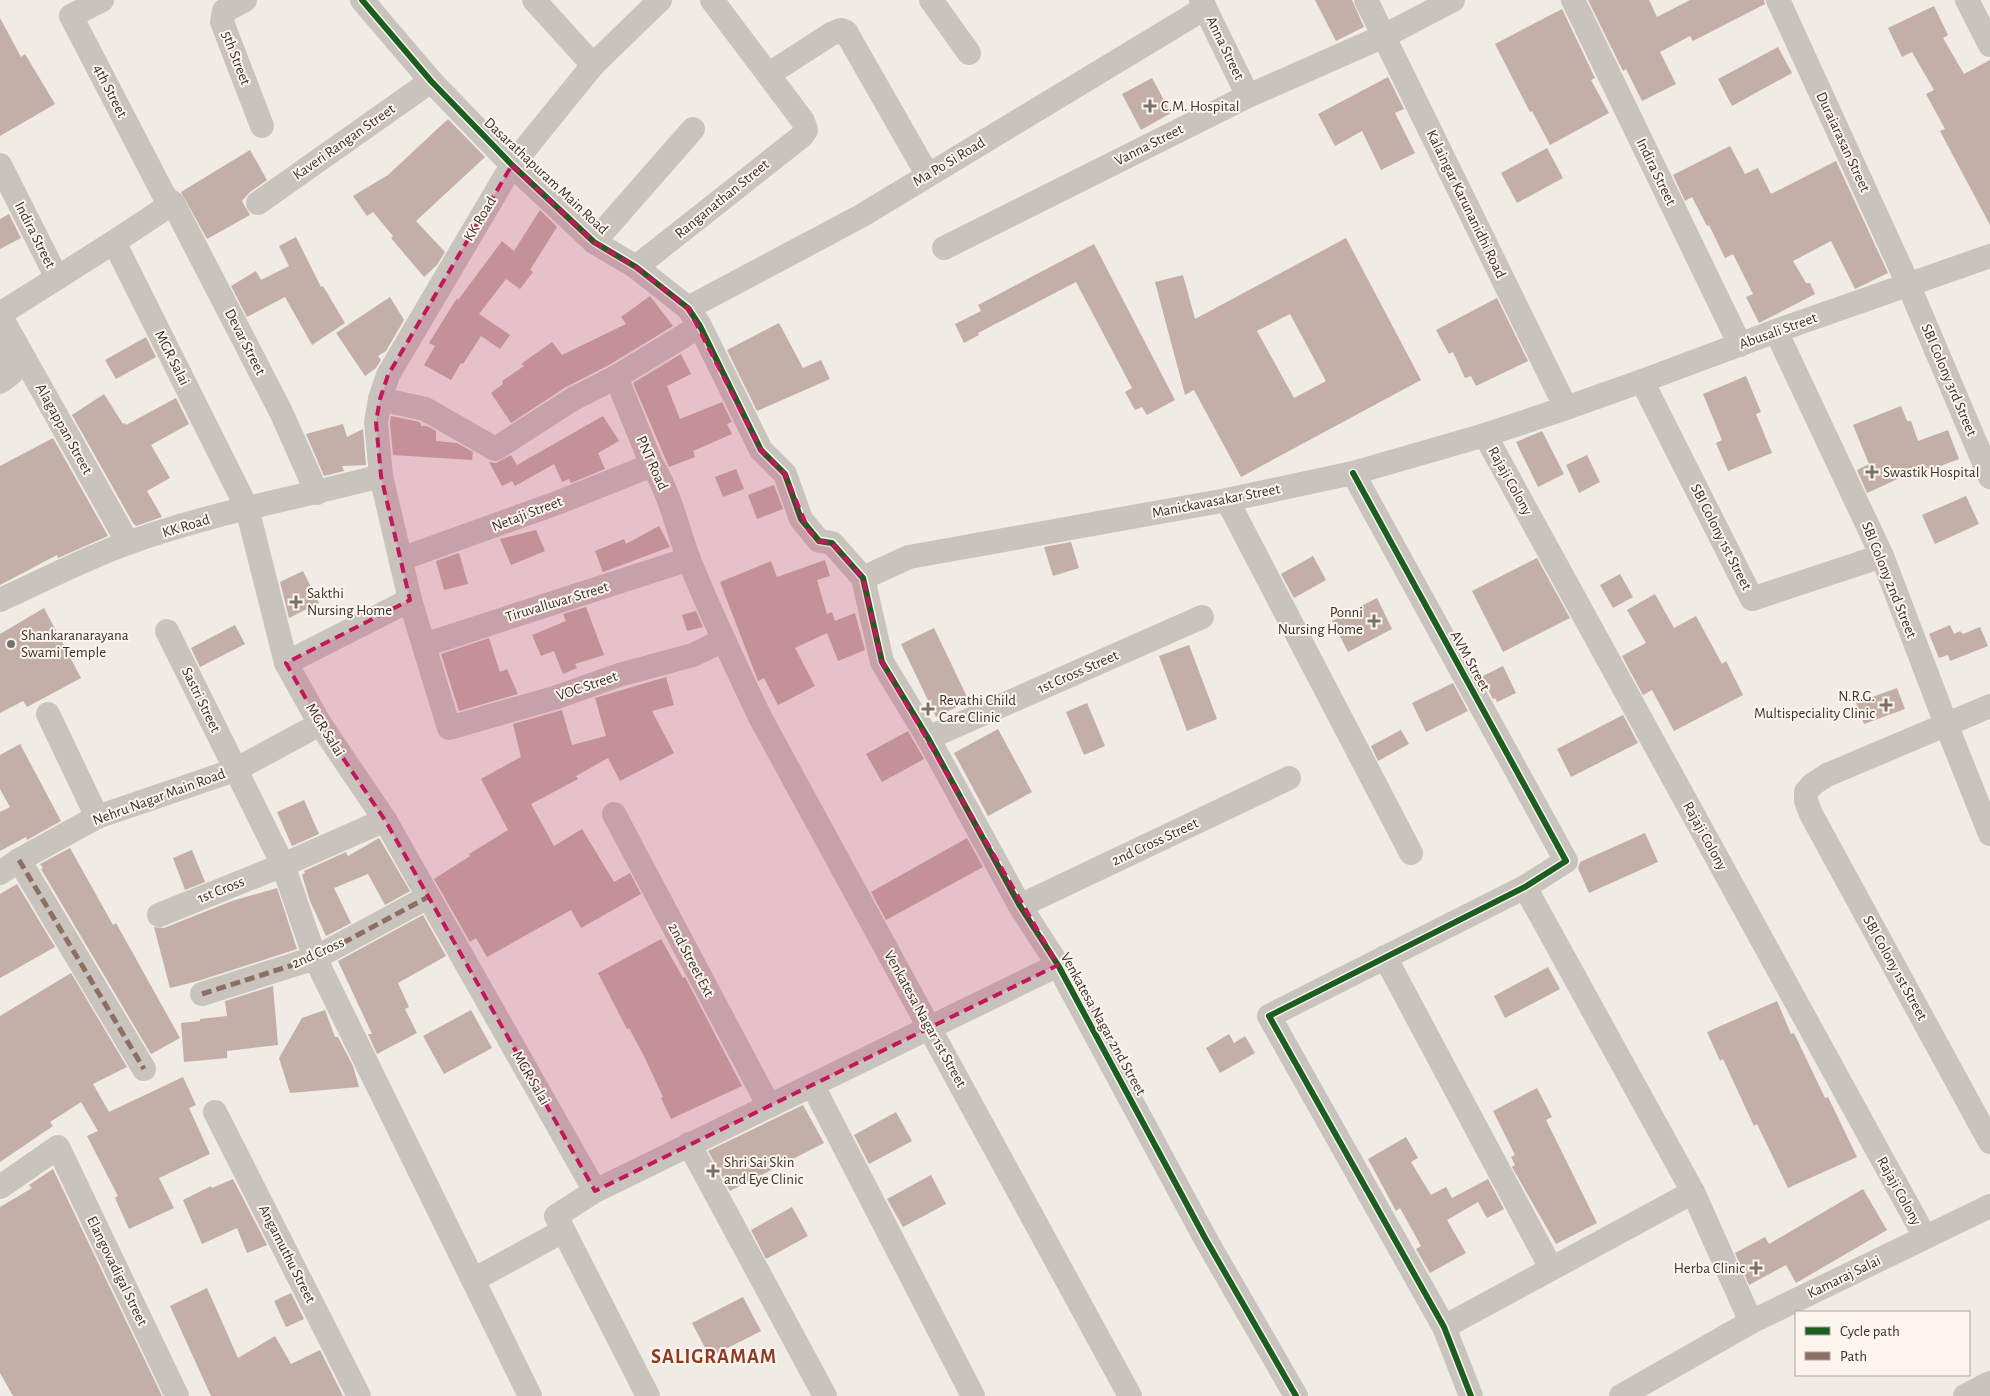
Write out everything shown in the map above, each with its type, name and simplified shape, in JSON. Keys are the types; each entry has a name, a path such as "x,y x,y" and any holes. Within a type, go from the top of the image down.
{"street":[{"name":"4th Street","path":"102,0 71,16 169,200"},
{"name":"5th Street","path":"245,0 224,11 222,22 262,126"},
{"name":"Dasarathapuram Main Road","path":"362,0 431,81 512,165 594,242 636,267 694,317 761,450 785,474 801,519 819,541 832,543 863,578"},
{"path":"534,0 593,65"},
{"name":"KK Road","path":"449,728 410,600 381,476 376,422 380,399 388,375 512,165 593,65 660,0"},
{"path":"712,0 768,74 831,34 841,30 846,32 927,174"},
{"path":"931,0 969,52"},
{"name":"Kalaingar Karunanidhi Road","path":"1366,0 1566,408"},
{"name":"Vanna Street","path":"944,248 1248,96 1384,36 1453,0"},
{"name":"Indira Street","path":"1573,0 1740,345"},
{"name":"Duraiarasan Street","path":"1778,0 1908,284"},
{"path":"1967,0 1990,45"},
{"name":"Anna Street","path":"1203,4 1248,96"},
{"name":"Ma Po Si Road","path":"694,317 1203,4"},
{"name":"Ranganathan Street","path":"636,267 802,136 806,130 803,121 768,74"},
{"name":"Kaveri Rangan Street","path":"258,203 431,81"},
{"path":"594,242 693,129"},
{"name":"Indira Street","path":"0,165 57,278"},
{"path":"0,314 114,242 169,200"},
{"name":"Devar Street","path":"169,200 281,412 317,493"},
{"name":"MGR Salai","path":"114,242 247,508 286,663 320,724 385,820 595,1191"},
{"name":"Abusali Street","path":"1566,408 1776,331 1990,256"},
{"name":"SBI Colony 3rd Street","path":"1908,284 1990,476"},
{"name":"Alagappan Street","path":"0,314 128,543"},
{"path":"380,399 425,409 495,449 573,399 616,377 694,317"},
{"name":"SBI Colony 2nd Street","path":"1776,331 1882,556 1990,834"},
{"path":"0,343 13,366 12,373 0,382"},
{"name":"PNT Road","path":"616,377 652,465 660,478 689,559 724,640"},
{"name":"SBI Colony 1st Street","path":"1642,381 1752,598 1882,556"},
{"name":"Manickavasakar Street","path":"863,578 909,557 1227,500 1353,473 1485,435 1566,408"},
{"name":"Rajaji Colony","path":"1485,435 1925,1237"},
{"name":"Netaji Street","path":"401,559 558,503 652,465"},
{"name":"AVM Street","path":"1353,473 1566,861 1525,887"},
{"name":"KK Road","path":"0,600 128,543 247,508 317,493 381,476"},
{"path":"1227,500 1411,854"},
{"name":"Tiruvalluvar Street","path":"424,645 689,559"},
{"name":"Venkatesa Nagar 2nd Street","path":"863,578 882,662 928,738 1020,906 1058,965 1205,1238 1296,1396"},
{"path":"286,663 410,600"},
{"name":"1st Cross Street","path":"928,738 1202,617"},
{"name":"Sastri Street","path":"167,631 283,865 315,958 530,1396"},
{"name":"VOC Street","path":"449,728 554,698 619,675 693,655 724,640"},
{"name":"Venkatesa Nagar 1st Street","path":"724,640 761,719 1130,1396"},
{"path":"1946,724 1990,706"},
{"path":"48,714 97,817"},
{"name":"Nehru Nagar Main Road","path":"10,866 97,817 235,770 320,724"},
{"name":"SBI Colony 1st Street","path":"1946,724 1826,775 1813,784 1806,792 1806,802 1990,1142"},
{"name":"2nd Cross Street","path":"1020,906 1289,778"},
{"name":"2nd Street Ext","path":"614,814 769,1106"},
{"name":"1st Cross","path":"159,915 283,865 385,820"},
{"path":"10,866 144,1069"},
{"path":"1471,1396 1444,1327 1269,1016 1525,887 1693,1192 1751,1322"},
{"name":"2nd Cross","path":"202,994 315,958 428,897"},
{"path":"1385,957 1552,1268"},
{"path":"648,1396 556,1216 595,1191 689,1144 813,1086 1058,965"},
{"path":"813,1086 973,1396"},
{"name":"Angamuthu Street","path":"214,1112 359,1396"},
{"path":"689,1144 825,1396"},
{"name":"Elangovadigal Street","path":"0,1187 58,1147 177,1396"},
{"path":"1444,1327 1693,1192"},
{"name":"Kamaraj Salai","path":"1621,1396 1751,1322 1990,1206"},
{"path":"473,1280 563,1231"},
{"path":"1965,1396 1990,1383"}],"highlighted area":[{"path":"512,165 594,242 636,267 688,308 761,450 785,474 809,531 819,541 832,543 863,578 882,662 1058,965 595,1191 385,820 320,724 286,663 410,600 381,476 376,422 380,399 388,375"}],"building":[{"path":"1315,0 1352,0 1364,27 1336,41"},
{"path":"1588,0 1649,0 1657,17 1690,0 1764,0 1765,4 1693,41 1690,36 1660,52 1676,84 1642,101 1626,69 1623,71"},
{"path":"1934,6 1948,35 1943,38 1964,74 1990,60 1990,225 1940,131 1945,129 1926,94 1934,90 1912,52 1902,57 1888,28"},
{"path":"1562,9 1595,78 1591,80 1609,113 1550,145 1532,111 1530,112 1495,44"},
{"path":"0,18 21,57 25,54 55,104 0,136"},
{"path":"1778,47 1792,73 1732,106 1718,79"},
{"path":"1388,77 1404,109 1395,113 1415,153 1381,170 1362,131 1335,146 1318,114"},
{"path":"1152,78 1171,113 1141,130 1122,94"},
{"path":"448,119 485,157 416,221 445,252 437,265 424,277 391,238 393,236 373,212 367,216 353,196 388,175"},
{"path":"1730,146 1745,174 1758,168 1771,194 1836,161 1888,273 1855,289 1831,241 1793,261 1806,283 1810,283 1815,294 1759,323 1746,297 1753,294 1733,254 1725,258 1709,225 1707,226 1692,197 1685,201 1673,175"},
{"path":"1547,148 1563,178 1517,203 1501,173"},
{"path":"250,150 267,180 250,192 242,201 250,215 207,239 181,192"},
{"path":"540,210 557,227 530,270 533,272 520,289 506,279 479,314 510,335 500,349 481,336 451,380 424,365 435,346 429,343 457,298 458,300 502,241 514,251"},
{"path":"9,214 21,238 0,249 0,219"},
{"path":"296,237 321,287 323,286 345,323 312,345 285,297 247,317 231,286 256,271 261,280 289,266 279,246"},
{"path":"1346,238 1421,380 1241,477 1194,390 1185,395 1155,282 1183,275 1195,319","holes":["1290,314 1326,381 1294,398 1257,331"]},
{"path":"1094,244 1175,400 1147,415 1142,407 1135,410 1125,392 1132,388 1076,282 978,333 979,335 964,343 955,324 981,311 978,305"},
{"path":"650,296 673,326 609,365 566,387 511,423 491,393 503,384 502,381 524,366 521,364 552,342 562,355 626,324 621,317"},
{"path":"390,297 404,320 386,351 378,356 381,360 376,368 365,376 336,333"},
{"path":"1497,298 1528,361 1476,386 1471,376 1465,378 1453,352 1449,354 1436,330"},
{"path":"779,323 803,368 821,360 830,379 757,411 727,350"},
{"path":"146,337 156,357 116,379 105,360"},
{"path":"681,354 691,374 667,386 680,419 722,402 732,422 727,424 732,434 693,451 695,457 669,467 633,383"},
{"path":"1746,376 1761,412 1756,414 1772,453 1728,471 1716,443 1722,440 1703,394"},
{"path":"104,394 123,424 125,423 126,425 176,398 189,424 151,445 170,478 147,491 162,517 136,526 133,523 72,415"},
{"path":"1901,406 1907,421 1911,421 1918,441 1948,430 1959,459 1927,471 1926,466 1867,493 1857,470 1869,464 1853,425"},
{"path":"391,416 420,422 421,426 427,426 436,431 436,441 457,443 473,452 472,460 393,455"},
{"path":"603,416 619,441 598,453 605,469 571,483 569,479 562,482 554,464 515,486 512,481 502,486 489,462 496,463 511,455 517,465"},
{"path":"343,424 347,437 363,429 366,465 342,466 344,471 324,476 306,434"},
{"path":"1542,431 1564,474 1538,487 1516,442"},
{"path":"53,438 108,536 58,558 57,555 0,585 0,466"},
{"path":"1587,455 1600,482 1579,493 1566,465"},
{"path":"736,469 744,489 723,497 715,477"},
{"path":"774,485 783,509 757,519 748,495"},
{"path":"1966,496 1979,524 1935,544 1922,515"},
{"path":"659,526 670,547 603,572 595,551 624,539 626,544"},
{"path":"536,530 545,551 511,565 500,539"},
{"path":"1071,542 1079,568 1053,576 1044,547"},
{"path":"459,553 468,584 444,590 436,561"},
{"path":"1313,556 1326,580 1294,598 1281,574"},
{"path":"1537,558 1570,618 1503,652 1472,591"},
{"path":"825,560 830,576 817,580 827,614 832,612 835,621 855,613 865,650 838,661 827,633 795,648 815,686 778,705 764,678 758,681 720,582 771,561 777,577"},
{"path":"303,571 319,603 289,618 280,582"},
{"path":"1620,574 1633,597 1613,608 1600,585"},
{"path":"1655,594 1674,628 1696,616 1722,664 1726,661 1743,695 1674,731 1652,690 1643,695 1622,656 1646,643 1627,610"},
{"path":"1377,598 1392,629 1348,652 1332,621"},
{"path":"586,607 604,655 575,664 577,668 563,674 554,651 541,656 532,635 566,621 563,614"},
{"path":"44,608 81,678 27,707 23,701 0,713 0,634"},
{"path":"696,611 703,627 687,631 682,615"},
{"path":"235,625 245,644 200,667 191,648"},
{"path":"1950,625 1954,634 1960,631 1963,634 1980,627 1988,646 1950,661 1948,655 1939,658 1929,634"},
{"path":"934,628 969,701 936,717 901,644"},
{"path":"489,638 500,672 507,669 518,694 459,711 441,654"},
{"path":"1189,645 1217,719 1187,731 1159,656"},
{"path":"1503,666 1516,693 1497,702 1495,698 1493,699 1481,677"},
{"path":"666,677 674,705 652,711 674,753 620,781 608,758 576,776 578,779 531,804 554,846 582,829 614,882 630,873 641,894 581,928 571,910 487,957 476,938 470,942 434,879 470,856 469,854 508,830 481,779 521,757 513,724 562,710 572,745 606,736 595,698"},
{"path":"1453,683 1468,711 1426,732 1412,703"},
{"path":"1897,688 1905,709 1864,724 1856,703"},
{"path":"1087,703 1105,746 1084,755 1066,712"},
{"path":"1623,715 1638,743 1571,777 1557,749"},
{"path":"998,729 1032,792 988,816 954,753"},
{"path":"1401,730 1409,744 1378,761 1371,746"},
{"path":"908,731 924,759 882,782 866,754"},
{"path":"20,744 61,821 27,840 26,837 0,851 0,812 10,807 0,789 0,755"},
{"path":"304,800 319,834 292,846 277,812"},
{"path":"1645,833 1658,862 1589,893 1578,868 1580,862"},
{"path":"379,838 410,891 385,905 368,874 334,888 351,923 326,936 310,901 302,875 305,873 304,871 346,852 348,856"},
{"path":"967,838 983,867 886,920 871,892"},
{"path":"70,848 113,925 116,923 180,1038 151,1054 41,869 43,868 40,864"},
{"path":"192,850 205,882 185,890 173,858"},
{"path":"17,884 55,947 0,978 0,894"},
{"path":"277,888 297,949 198,981 170,988 154,927 164,928 232,901"},
{"path":"423,915 446,956 398,983 409,1007 405,1009 417,1033 377,1054 368,1034 372,1034 338,961"},
{"path":"661,939 683,978 685,977 742,1086 671,1119 644,1056 629,1028 627,1029 598,973"},
{"path":"1548,967 1560,989 1505,1018 1494,996"},
{"path":"71,973 127,1067 93,1084 109,1112 183,1077 196,1105 189,1108 210,1154 159,1178 174,1208 129,1229 115,1198 118,1196 87,1136 98,1131 81,1102 50,1122 53,1126 0,1162 0,1016"},
{"path":"273,986 278,1045 227,1051 227,1058 184,1062 181,1023 227,1016 225,1001"},
{"path":"1777,1001 1791,1034 1794,1033 1825,1098 1828,1097 1857,1157 1788,1188 1757,1124 1754,1126 1723,1059 1720,1061 1707,1032"},
{"path":"325,1010 335,1037 338,1037 353,1066 359,1087 290,1093 279,1058 302,1018"},
{"path":"471,1010 492,1048 444,1074 423,1036"},
{"path":"1229,1034 1234,1043 1245,1036 1255,1053 1220,1073 1206,1048"},
{"path":"1537,1088 1552,1117 1546,1120 1597,1223 1556,1244 1512,1167 1515,1165 1511,1157 1515,1155 1493,1111"},
{"path":"803,1105 824,1143 730,1191 708,1151"},
{"path":"896,1112 912,1141 869,1164 854,1135"},
{"path":"1406,1137 1418,1158 1411,1162 1431,1195 1446,1187 1452,1198 1488,1179 1504,1209 1487,1218 1478,1202 1447,1220 1466,1253 1430,1273 1416,1249 1421,1246 1400,1208 1396,1211 1368,1159"},
{"path":"53,1169 162,1396 13,1396 0,1373 0,1207 32,1188 29,1185"},
{"path":"931,1175 946,1204 903,1227 887,1199"},
{"path":"233,1179 267,1245 247,1253 237,1228 202,1244 183,1200 211,1186 212,1188"},
{"path":"1863,1189 1887,1230 1796,1283 1786,1265 1749,1285 1735,1253 1765,1237 1769,1244"},
{"path":"792,1207 808,1236 766,1259 751,1230"},
{"path":"207,1288 238,1358 275,1336 291,1364 320,1350 343,1396 211,1396 170,1306"},
{"path":"291,1293 304,1319 286,1327 274,1301"},
{"path":"743,1297 761,1331 710,1357 692,1323"}],"marked path":[{"path":"19,860 144,1069"},
{"path":"202,994 315,958 428,897"}],"cycle path":[{"path":"362,0 431,81 512,165 594,242 636,267 688,308 700,326 761,450 785,474 801,519 819,541 832,543 863,578 882,662 928,738 1020,906 1058,965 1205,1238 1296,1396"},
{"path":"1353,473 1566,861 1525,887 1269,1016 1444,1327 1471,1396"}],"place":[{"name":"C.M. Hospital","path":"1150,106"},
{"name":"Swastik Hospital","path":"1872,472"},
{"name":"Sakthi Nursing Home","path":"296,602"},
{"name":"Ponni Nursing Home","path":"1374,621"},
{"name":"Shankaranarayana Swami Temple","path":"11,644"},
{"name":"N.R.G. Multispeciality Clinic","path":"1886,705"},
{"name":"Revathi Child Care Clinic","path":"928,709"},
{"name":"Shri Sai Skin and Eye Clinic","path":"713,1171"},
{"name":"Herba Clinic","path":"1756,1268"}],"district":[{"name":"SALIGRAMAM","path":"714,1357"}]}
